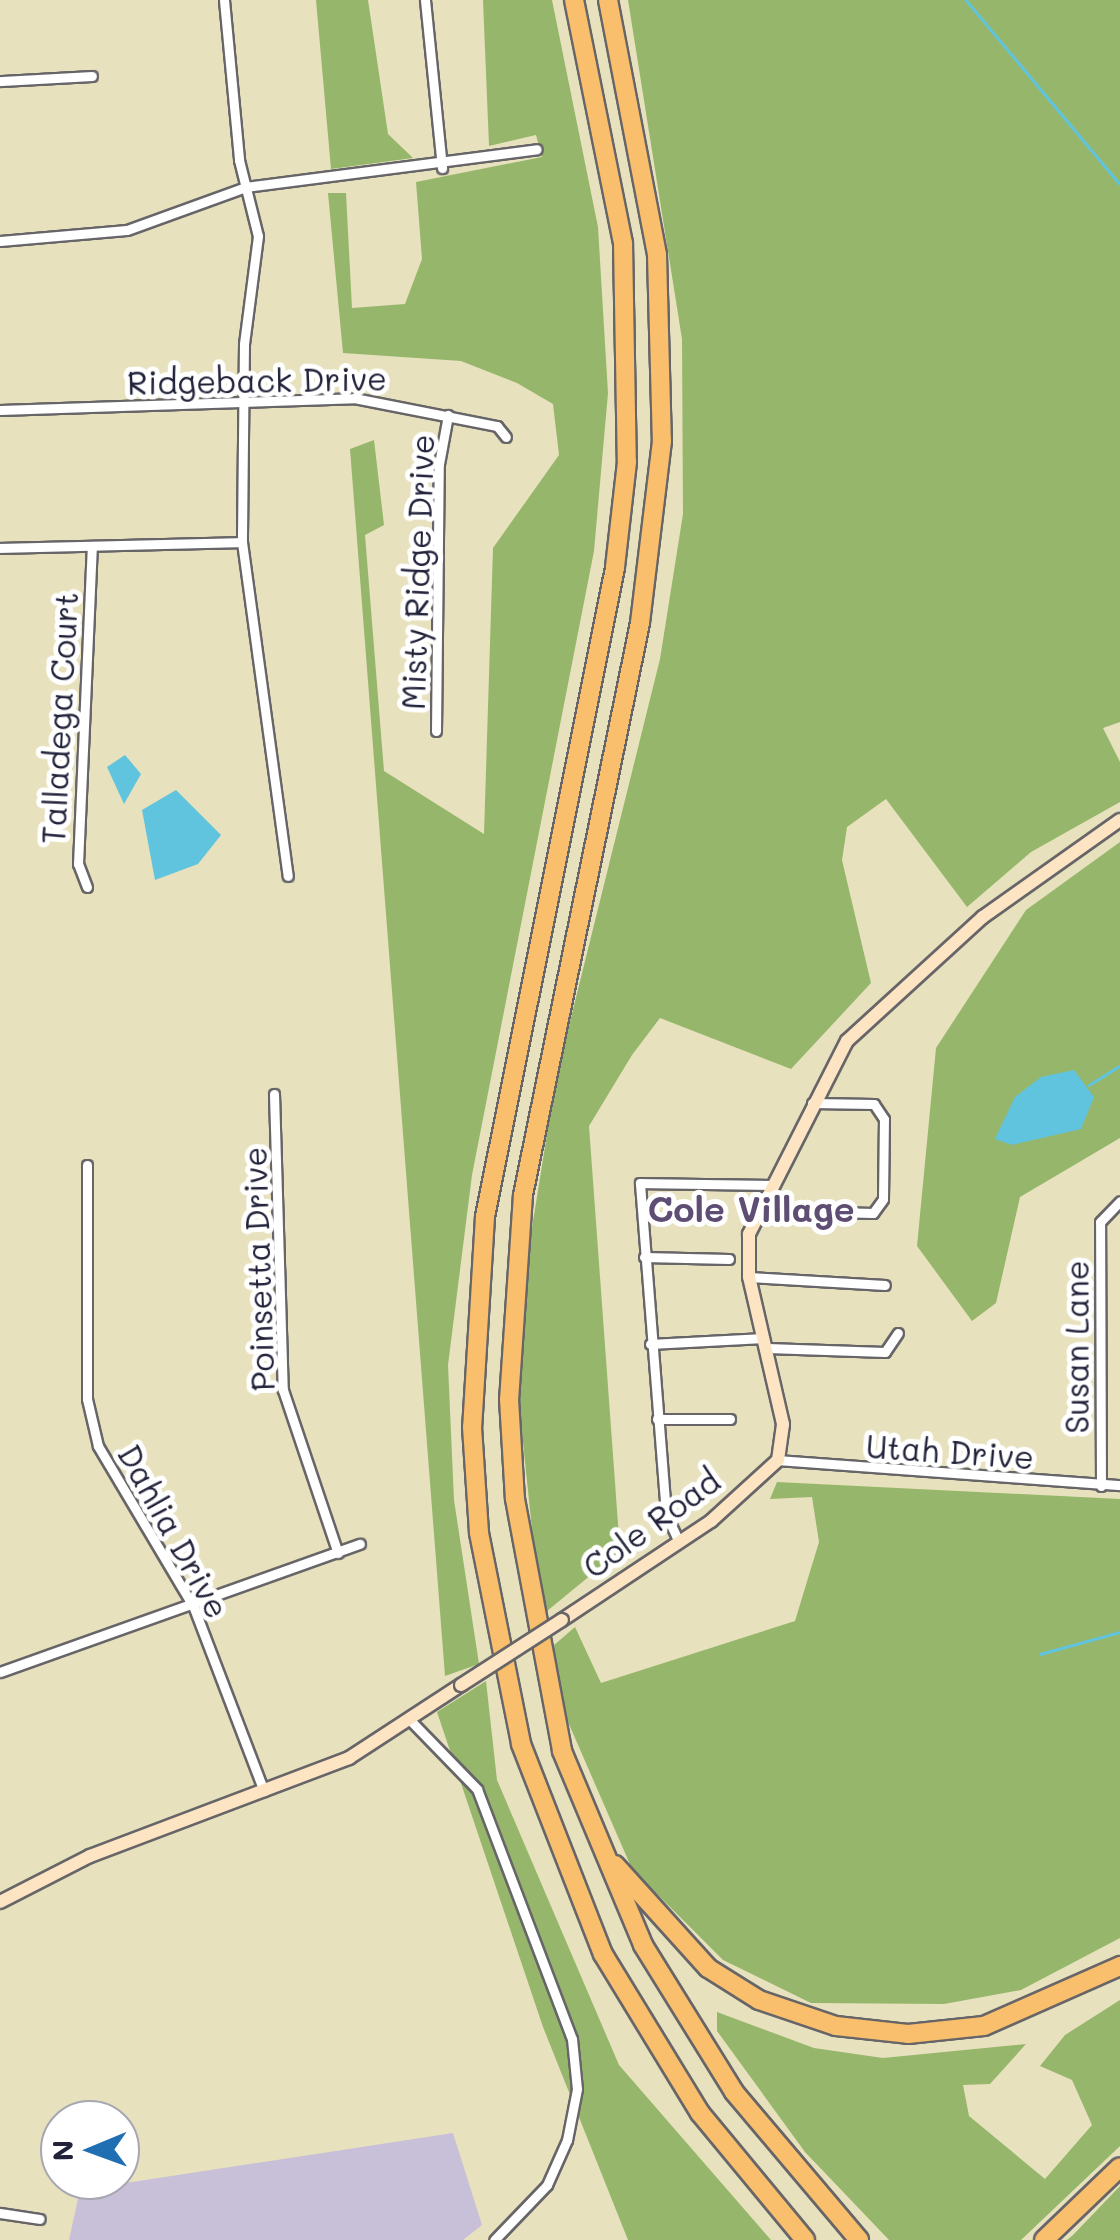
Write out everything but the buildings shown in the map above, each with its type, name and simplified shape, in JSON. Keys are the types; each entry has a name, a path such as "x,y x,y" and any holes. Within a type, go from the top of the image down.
{"highway":[{"path":"574,0 623,243 628,462 615,568 485,1217 472,1410 479,1532 522,1744 603,1954 700,2113 805,2240"},
{"path":"608,0 657,255 662,441 640,623 523,1195 509,1399 525,1592 592,1833 643,1944 716,2064 859,2240"},
{"path":"592,1833 664,1928 708,1968 759,2000 836,2026 908,2034 984,2026 1120,1966"},
{"path":"1044,2240 1120,2166"}],"street":[{"path":"224,0 246,187 258,236 242,404 242,542 288,876"},
{"path":"424,0 442,168"},
{"path":"0,81 92,76"},
{"path":"0,242 127,230 246,187 442,168 536,149"},
{"name":"Ridgeback Drive","path":"0,410 354,398 448,415 506,437"},
{"name":"Misty Ridge Drive","path":"436,731 439,464 448,415"},
{"path":"0,548 242,542"},
{"name":"Talladega Court","path":"86,887 78,864 92,548"},
{"path":"778,1460 783,1424 750,1278 758,1210 768,1185 847,1041 911,978 1120,820"},
{"name":"Poinsetta Drive","path":"274,1094 284,1198 283,1390 338,1553"},
{"path":"758,1210 873,1212 882,1198 884,1120 874,1104 815,1103"},
{"name":"Dahlia Drive","path":"87,1165 87,1380 98,1446 194,1608 264,1791"},
{"path":"679,1542 666,1514 640,1183 768,1185"},
{"name":"Susan Lane","path":"1102,1486 1106,1209 1120,1201"},
{"path":"644,1258 729,1259"},
{"path":"750,1278 885,1284"},
{"path":"650,1344 764,1341 884,1352 898,1334"},
{"path":"657,1419 730,1420"},
{"name":"Utah Drive","path":"778,1460 1120,1486"},
{"name":"Cole Road","path":"0,1902 90,1856 264,1791 412,1721 460,1685 679,1542 778,1460"},
{"path":"0,1672 194,1608 360,1544"},
{"path":"412,1721 477,1788 572,2039 568,2140 547,2185 494,2240"},
{"path":"0,2213 40,2220"}],"shaded area":[{"path":"453,2133 482,2225 463,2240 69,2240 78,2200 140,2200 140,2181"}],"green space":[{"path":"316,0 368,0 388,134 413,158 331,169"},
{"path":"483,0 552,0 598,227 608,393 594,551 472,1175 448,1365 454,1500 479,1664 445,1676 350,449 374,440 384,525 365,535 384,771 484,834 493,548 559,455 553,404 517,383 461,361 343,353 328,193 346,193 352,308 405,304 422,259 416,182 542,157 536,135 489,146"},
{"path":"628,0 1120,0 1120,722 1103,728 1120,762 1120,802 1031,852 967,907 886,799 847,827 842,860 871,983 791,1069 660,1018 632,1055 589,1126 620,1551 541,1616 519,1404 523,1284 556,1078 660,659 683,514 682,339"},
{"path":"1120,842 1120,1138 1020,1197 996,1303 972,1321 917,1246 936,1048 1026,910"},
{"path":"777,1482 1120,1499 1120,1938 1021,1990 944,2004 811,2003 723,1960 632,1869 565,1715 553,1646 575,1627 601,1683 795,1621 819,1542 812,1497 770,1499"},
{"path":"486,1681 497,1780 619,2065 771,2240 628,2240 543,2027 437,1712"},
{"path":"1120,2000 1120,2146 1021,2240 889,2240 805,2152 717,2031 717,2012 814,2048 883,2058 1026,2044 990,2084 963,2085 969,2116 1045,2179 1092,2125 1072,2080 1040,2066 1065,2035"},
{"path":"1120,2186 1120,2240 1067,2240 1073,2235"}],"water":[{"path":"125,755 141,774 124,804 107,767"},
{"path":"176,790 221,835 198,864 155,880 142,810"},
{"path":"1074,1070 1094,1097 1081,1129 1012,1145 995,1139 1015,1097 1041,1077"}],"waterway":[{"path":"966,0 1120,184"},
{"path":"1089,1085 1120,1066"},
{"path":"1040,1654 1120,1632"}],"district":[{"name":"Cole Village","path":"751,1208"}]}
